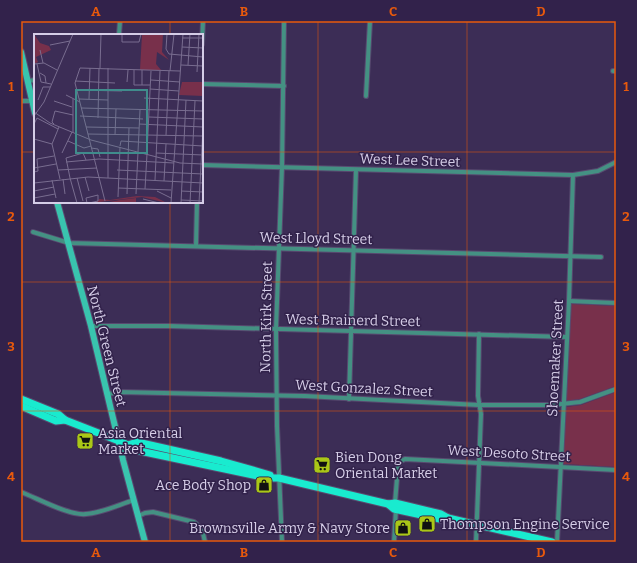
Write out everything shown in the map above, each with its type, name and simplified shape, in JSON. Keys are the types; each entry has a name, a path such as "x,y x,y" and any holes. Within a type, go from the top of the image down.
{"main road":[{"path":"21,399 58,414 65,420 128,445 137,442 228,463 268,474 276,478 393,506 441,514 448,518 552,542"},
{"path":"21,406 56,421 65,420"}],"street":[{"path":"119,34 120,21"},
{"path":"202,34 203,21"},
{"name":"North Kirk Street","path":"282,542 276,478 276,329 282,167 284,21"},
{"path":"366,96 370,21"},
{"path":"21,52 32,80 32,101 34,109"},
{"path":"203,84 284,86"},
{"path":"21,101 32,101"},
{"name":"West Lee Street","path":"203,165 573,175 598,171 616,162"},
{"path":"350,399 356,170"},
{"name":"Shoemaker Street","path":"557,542 571,256 573,175"},
{"name":"North Green Street","path":"57,203 91,326 145,542"},
{"path":"196,246 198,203"},
{"name":"West Lloyd Street","path":"33,232 69,243 601,257"},
{"path":"569,301 616,304"},
{"name":"West Brainerd Street","path":"91,326 351,330 567,337"},
{"path":"476,542 481,414 479,405 479,334"},
{"name":"West Gonzalez Street","path":"108,394 119,392 276,396 479,405 552,405 580,402 616,389"},
{"name":"West Desoto Street","path":"393,506 398,466 401,460 405,459 616,470"},
{"path":"21,492 78,514 91,513 134,500"},
{"path":"393,506 394,542"},
{"path":"138,516 153,512 194,522 202,529 205,542"}],"shaded area":[{"path":"571,304 616,306 616,386 580,399 566,401"},
{"path":"616,392 616,467 563,464 566,407 581,405"}],"place":[{"name":"Asia Oriental Market","path":"85,441"},
{"name":"Bien Dong Oriental Market","path":"322,465"},
{"name":"Ace Body Shop","path":"264,485"},
{"name":"Thompson Engine Service","path":"427,524"},
{"name":"Brownsville Army & Navy Store","path":"403,528"}]}
